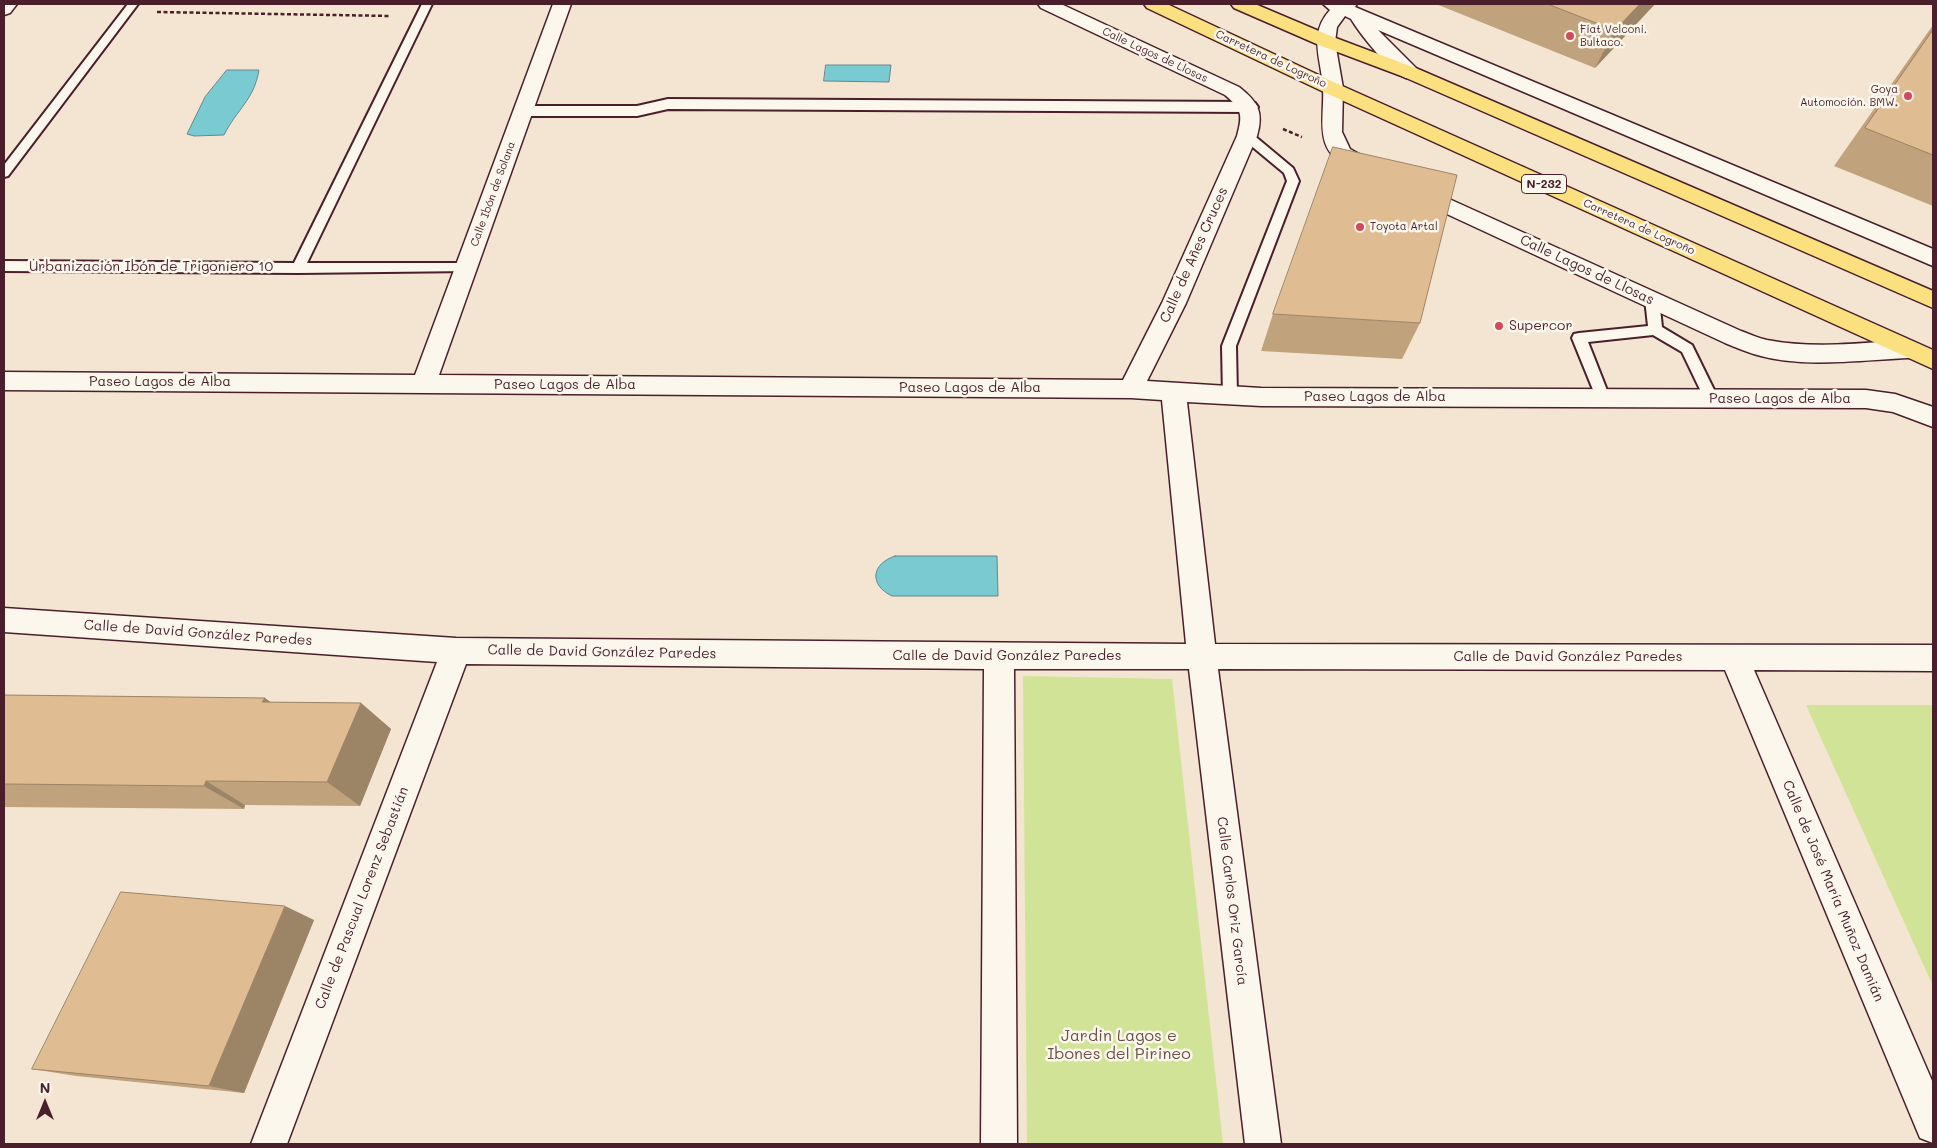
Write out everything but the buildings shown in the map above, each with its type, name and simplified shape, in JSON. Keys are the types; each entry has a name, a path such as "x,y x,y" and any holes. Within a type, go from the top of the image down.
{"highway":[{"name":"Carretera de Logroño","path":"1152,4 1333,89 1933,360"},
{"path":"1240,4 1326,41 1411,73 1933,300"}],"street":[{"path":"4,9 8,4"},
{"name":"Calle Ibón de Solana","path":"424,384 562,4"},
{"name":"Calle Lagos de Llosas","path":"1047,4 1232,91 1249,121"},
{"path":"1326,41 1327,28 1331,19 1345,7"},
{"path":"1345,7 1379,45 1411,73"},
{"path":"1345,7 1933,258"},
{"name":"Calle Lagos de Llosas","path":"1326,41 1333,89 1332,119 1336,145 1342,153 1354,162 1652,300 1762,348 1780,352 1835,353 1908,349"},
{"path":"523,111 637,111 668,104 1249,121"},
{"name":"Calle de Añes Cruces","path":"1131,389 1174,303 1249,121"},
{"name":"Paseo Lagos de Alba","path":"4,381 1131,389 1230,396 1880,400 1909,407 1933,417"},
{"path":"1174,393 1202,657"},
{"name":"Calle de David González Paredes","path":"4,620 456,651 1202,657 1933,658"},
{"name":"Calle de Pascual Lorenz Sebastián","path":"269,1144 456,651"},
{"path":"999,656 999,1144"},
{"name":"Calle Carlos Oriz García","path":"1202,657 1263,1144"},
{"name":"Calle de José María Muñoz Damián","path":"1734,657 1933,1125"}],"lane":[{"path":"298,268 427,4"},
{"path":"4,173 130,8"},
{"path":"1230,396 1229,346 1293,181 1289,171 1249,121"},
{"name":"Urbanización Ibón de Trigoniero 10","path":"4,266 466,268"},
{"path":"1652,300 1655,330"},
{"path":"1603,398 1579,338 1655,330 1687,349 1711,398"}],"path":[{"path":"130,8 421,16"}],"green space":[{"name":"Jardin Lagos e Ibones del Pirineo","path":"1023,676 1172,679 1223,1144 1027,1144"},
{"path":"1806,705 1933,705 1933,986"}],"water":[{"path":"826,65 891,65 889,82 824,81"},
{"path":"227,70 259,70 257,80 249,97 224,135 194,136 187,134 205,97"},
{"path":"895,556 997,556 998,596 892,596 879,586 876,575 877,569 881,564"}],"place":[{"name":"Fiat Velconi. Bultaco.","path":"1570,36"},
{"name":"Goya Automoción. BMW.","path":"1908,96"},
{"name":"Toyota Artal","path":"1360,227"},
{"name":"Supercor","path":"1499,326"}]}
